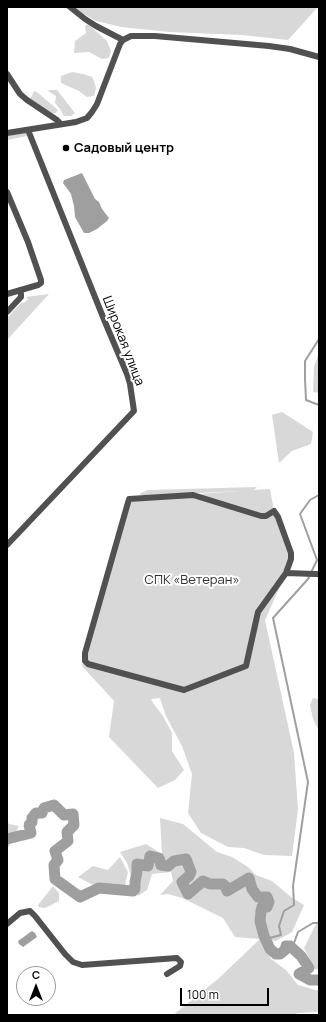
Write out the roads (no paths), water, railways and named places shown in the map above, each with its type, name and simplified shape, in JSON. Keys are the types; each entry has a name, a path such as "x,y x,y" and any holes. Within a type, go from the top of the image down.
{"street":[{"path":"70,7 96,26 123,40"},
{"path":"7,133 76,122 90,115 123,40 131,36 262,45 319,57"},
{"path":"7,74 20,94 26,100 61,124"},
{"name":"Широкая улица","path":"7,545 134,411 127,374 28,130"},
{"path":"7,192 23,228 41,280 41,283 38,285 7,294"},
{"path":"7,312 21,297 20,290"},
{"path":"193,495 261,516 266,516 274,511 278,517 292,553 286,573 258,612 246,666 184,690 88,664 85,661 85,653 129,499 193,495"},
{"path":"286,573 319,574"},
{"path":"7,924 20,914 30,911 73,962 82,965 177,958 181,962 180,966 167,974"}],"waterway":[{"path":"319,339 305,361 306,400 319,405"},
{"path":"265,939 281,935 279,926 284,911 294,905 293,886 308,782 273,618 308,579 317,560 300,514 310,500 319,495"},
{"path":"7,839 31,833 29,825 32,822 32,818 36,813 42,813 44,808 54,805 64,815 73,814 74,825 67,832 68,841 55,851 58,860 54,865 55,879 80,897 99,888 133,891 135,889 137,864 148,866 150,856 159,858 161,865 168,866 174,861 186,859 191,872 182,882 188,894 203,881 210,884 223,884 227,891 249,878 252,889 258,897 267,897 269,902 267,907 262,907 260,921 264,936 270,949 276,954 280,954 285,950 286,946 290,946 301,956 309,968 299,974 310,980 319,980"},
{"path":"294,950 294,943 298,932 313,923 319,923"}],"place":[{"name":"Садовый центр","path":"66,148"}],"park label":[{"name":"СПК «Ветеран»","path":"192,580"}]}
